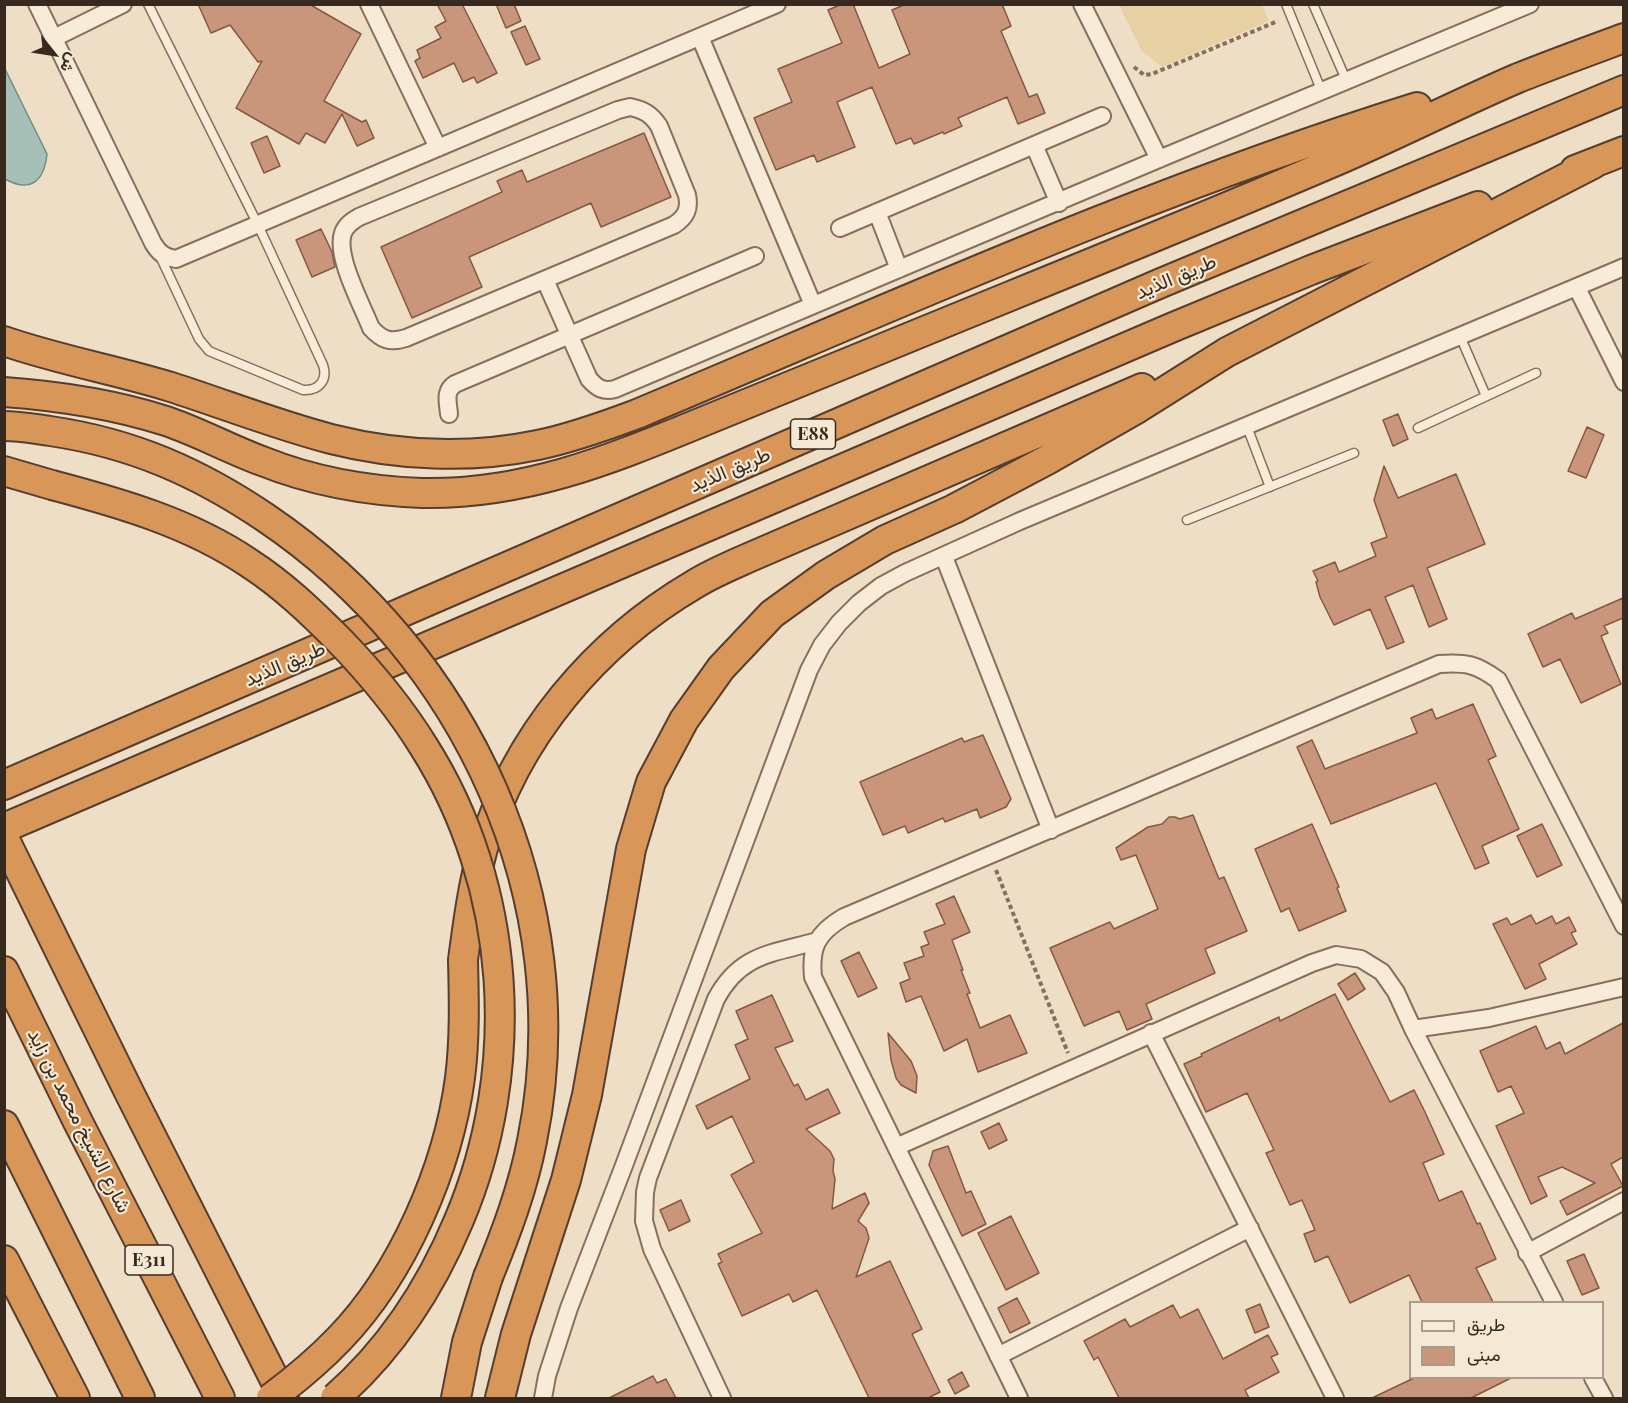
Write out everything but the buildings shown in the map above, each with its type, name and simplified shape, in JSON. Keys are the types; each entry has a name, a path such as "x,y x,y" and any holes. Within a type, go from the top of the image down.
{"highway":[{"path":"4,392 49,395 114,406 170,423 262,461 341,484 412,492 464,492 545,479 655,441 1140,243 1333,163 1517,79 1623,38"},
{"path":"4,341 151,381 330,439 382,449 434,454 486,452 538,445 588,432 637,414 1117,213 1216,174 1404,111 1517,79"},
{"name":"طريق الذيد","path":"4,785 1150,288 1623,90"},
{"name":"طريق الذيد","path":"4,828 1171,328 1354,253 1623,151"},
{"path":"271,1398 304,1372 340,1338 372,1299 403,1248 429,1194 447,1137 460,1079 465,1020 463,960 470,903 484,846 504,793 526,752 565,694 604,652 648,614 696,583 748,558 1227,352 1593,164"},
{"path":"500,1398 516,1334 566,1180 587,1095 631,849 651,782 684,720 721,668 772,614 826,575 885,540 954,509 1047,460 1138,408 1227,352"},
{"path":"4,426 87,437 159,458 232,495 299,540 361,594 414,656 460,723 493,787 518,854 535,925 543,996 542,1068 533,1140 515,1210 488,1277 467,1342 456,1398"},
{"path":"4,471 119,503 186,528 248,562 305,605 355,656 393,700 419,738 453,799 474,853 489,909 498,967 500,1013 496,1083 486,1140 469,1196 447,1250 418,1300 384,1348 335,1398"},
{"path":"4,838 284,1398"},
{"name":"شارع الشيخ محمد بن زايد","path":"4,971 78,1122 220,1398"},
{"path":"4,1125 140,1398"},
{"path":"4,1260 75,1398"}],"street":[{"path":"37,4 159,252 168,258 176,259 777,4"},
{"path":"54,38 123,4"},
{"path":"369,4 438,148"},
{"path":"1082,4 1159,159"},
{"path":"545,280 589,379 600,389 607,391 1530,4"},
{"path":"700,37 813,305"},
{"path":"630,107 652,116 659,126 687,195 687,213 674,225 545,280 406,338 396,341 387,340 371,328 343,258 341,246 343,233 350,222 370,212 618,110 630,107"},
{"path":"840,228 1102,116"},
{"path":"1034,145 1059,202"},
{"path":"877,212 899,269"},
{"path":"449,414 447,394 451,386 755,256"},
{"path":"543,1398 547,1376 569,1308 809,670 822,645 839,623 881,586 905,573 1246,424 1623,267"},
{"path":"1577,288 1623,382"},
{"path":"944,557 1051,830"},
{"path":"1019,1398 813,977 811,959 817,941 828,926 844,917 1439,664 1460,662 1481,668 1498,680 1623,926"},
{"path":"722,1398 652,1250 644,1221 645,1192 648,1178 711,1010 724,985 734,972 748,962 817,941"},
{"path":"896,1146 1312,963 1336,956 1361,958 1382,972 1396,992 1553,1301"},
{"path":"1413,1029 1489,1018 1623,987"},
{"path":"1151,1033 1335,1398"},
{"path":"1527,1253 1623,1201"},
{"path":"998,1356 1250,1228"},
{"path":"1594,1379 1604,1398"}],"lane":[{"path":"148,4 258,225 323,365 324,381 311,391 303,390 209,351 199,339 159,252"},
{"path":"1286,4 1322,93"},
{"path":"1313,4 1347,82"},
{"path":"1460,335 1486,396"},
{"path":"1418,428 1536,373"},
{"path":"1246,424 1270,487"},
{"path":"1187,520 1354,453"}],"path":[{"path":"1152,74 1290,16"},
{"path":"990,856 1074,1068"}],"sand":[{"path":"1119,5 1262,5 1269,21 1162,67 1142,51"}],"water":[{"path":"5,69 47,154 43,172 39,178 28,185 5,179"}]}
